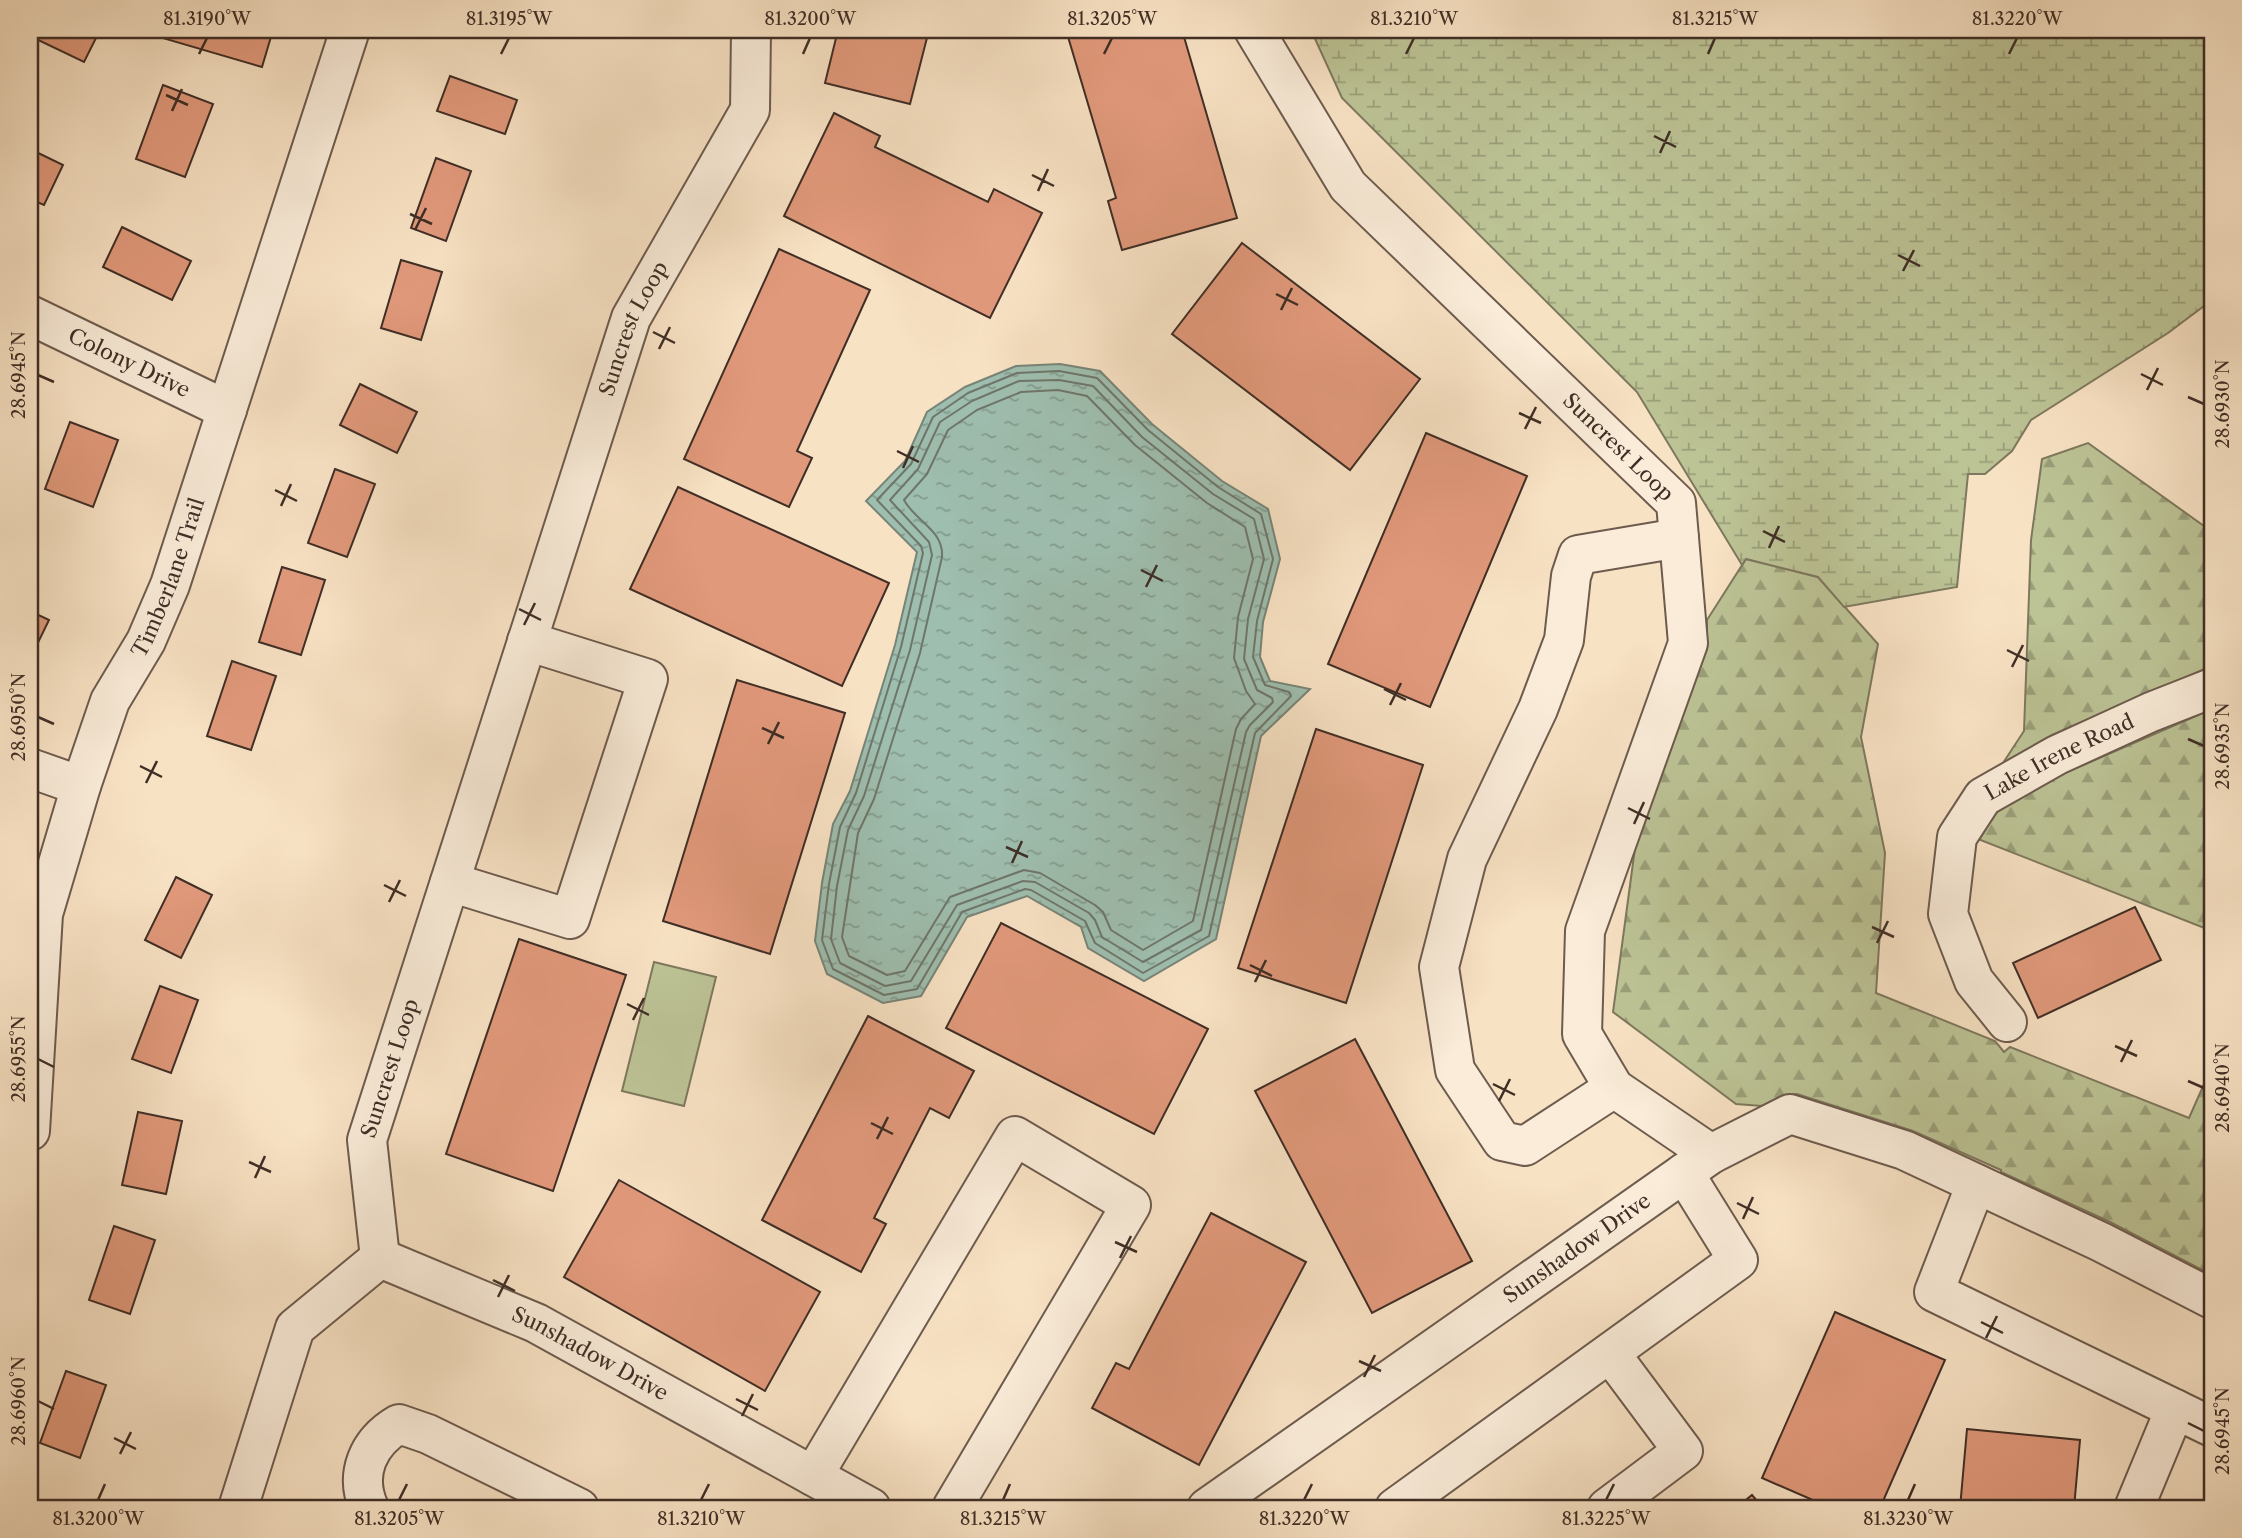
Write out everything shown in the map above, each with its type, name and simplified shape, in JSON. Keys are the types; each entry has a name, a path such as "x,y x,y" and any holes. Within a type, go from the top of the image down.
{"street":[{"name":"Timberlane Trail","path":"30,1131 43,914 81,786 110,701 146,641 170,585 350,30"},
{"name":"Suncrest Loop","path":"380,1258 367,1140 631,318 750,110 751,30"},
{"name":"Suncrest Loop","path":"1254,30 1348,186 1676,503 1688,643 1586,931 1582,1034 1614,1088 1697,1163"},
{"name":"Colony Drive","path":"30,315 227,410"},
{"path":"1614,1088 1525,1146 1502,1141 1455,1070 1438,967 1467,859 1538,709 1564,640 1571,576 1578,555 1679,538"},
{"path":"450,882 570,919 648,679 527,641"},
{"name":"Lake Irene Road","path":"2007,1022 1974,981 1948,914 1957,837 1983,797 2057,755 2151,712 2212,688"},
{"path":"30,768 81,786"},
{"name":"Sunshadow Drive","path":"1207,1508 1697,1163 1790,1114 1904,1150 2101,1242 2212,1299"},
{"path":"813,1476 1015,1136 1132,1205 952,1508"},
{"path":"1401,1507 1738,1261 1697,1163"},
{"path":"1976,1184 1934,1292 2212,1427"},
{"path":"238,1508 295,1328 380,1258"},
{"name":"Sunshadow Drive","path":"380,1258 536,1323 871,1508"},
{"path":"1607,1508 1683,1451 1610,1353"},
{"path":"2134,1508 2175,1409"},
{"path":"369,1508 364,1497 367,1459 383,1434 399,1424 428,1434 579,1508"}],"green space":[{"path":"1311,30 2212,30 2212,300 2168,333 2031,420 2012,451 1985,474 1968,474 1957,587 1844,607 1818,577 1746,559 1742,565 1637,392 1342,98"},
{"path":"2088,443 2204,526 2212,527 2212,666 2052,735 2003,763 2024,731 2031,540 2042,459"},
{"path":"1746,559 1818,577 1878,644 1861,737 1885,853 1876,993 1995,1041 2004,1052 2010,1047 2189,1118 2212,1066 2212,1275 2110,1222 1913,1131 1797,1094 1783,1095 1762,1106 1736,1104 1613,1012 1635,848 1707,649 1707,620"},
{"path":"2212,709 2212,931 1978,839 1995,813 2065,773"},
{"path":"654,962 716,977 684,1106 622,1091"}],"water":[{"path":"1060,364 1100,371 1152,424 1222,481 1268,509 1280,559 1263,622 1260,657 1270,681 1310,689 1261,736 1216,939 1144,981 1088,948 1081,927 1027,896 967,917 921,996 883,1003 827,974 815,941 833,824 850,791 895,645 917,552 866,501 905,461 927,412 965,387 1016,366"}],"building":[{"path":"30,30 100,30 84,62 30,36"},
{"path":"273,30 262,67 142,32"},
{"path":"838,30 929,30 910,104 825,83"},
{"path":"1066,30 1182,30 1237,218 1122,250 1108,201 1116,198"},
{"path":"450,76 517,100 505,134 437,111"},
{"path":"163,85 213,104 185,177 136,159"},
{"path":"834,113 880,136 875,147 988,202 994,189 1042,213 990,318 784,216"},
{"path":"30,149 63,165 44,205 30,199"},
{"path":"436,158 471,171 446,241 411,228"},
{"path":"122,227 191,261 172,300 103,267"},
{"path":"1242,243 1420,379 1350,470 1172,334"},
{"path":"779,249 870,290 797,451 812,458 789,507 684,459"},
{"path":"401,260 442,272 421,340 381,328"},
{"path":"360,384 417,412 397,453 340,425"},
{"path":"70,422 118,440 93,507 45,489"},
{"path":"1426,433 1527,476 1430,707 1328,664"},
{"path":"335,469 375,484 347,557 308,543"},
{"path":"678,487 889,583 842,686 630,589"},
{"path":"282,567 325,580 301,655 259,642"},
{"path":"30,611 49,620 30,659"},
{"path":"232,661 276,676 251,750 207,736"},
{"path":"737,680 845,713 770,954 663,921"},
{"path":"1316,729 1423,765 1346,1003 1238,968"},
{"path":"176,877 212,895 181,958 145,940"},
{"path":"2135,907 2161,960 2038,1018 2013,963"},
{"path":"1001,923 1208,1029 1154,1134 946,1028"},
{"path":"519,939 626,975 553,1191 446,1154"},
{"path":"160,986 198,1000 171,1073 132,1059"},
{"path":"868,1016 974,1071 949,1118 930,1108 874,1218 886,1224 861,1272 762,1220"},
{"path":"1355,1039 1472,1261 1372,1313 1255,1091"},
{"path":"138,1112 182,1121 166,1194 122,1185"},
{"path":"619,1180 820,1292 765,1391 564,1277"},
{"path":"1211,1213 1306,1262 1199,1465 1092,1408 1116,1363 1129,1369"},
{"path":"114,1226 155,1240 130,1314 89,1300"},
{"path":"1835,1312 1945,1360 1880,1508 1831,1508 1762,1478"},
{"path":"66,1371 106,1385 80,1458 40,1443"},
{"path":"1967,1429 2080,1440 2074,1508 1960,1508"},
{"path":"1752,1495 1763,1508 1736,1508"}]}
